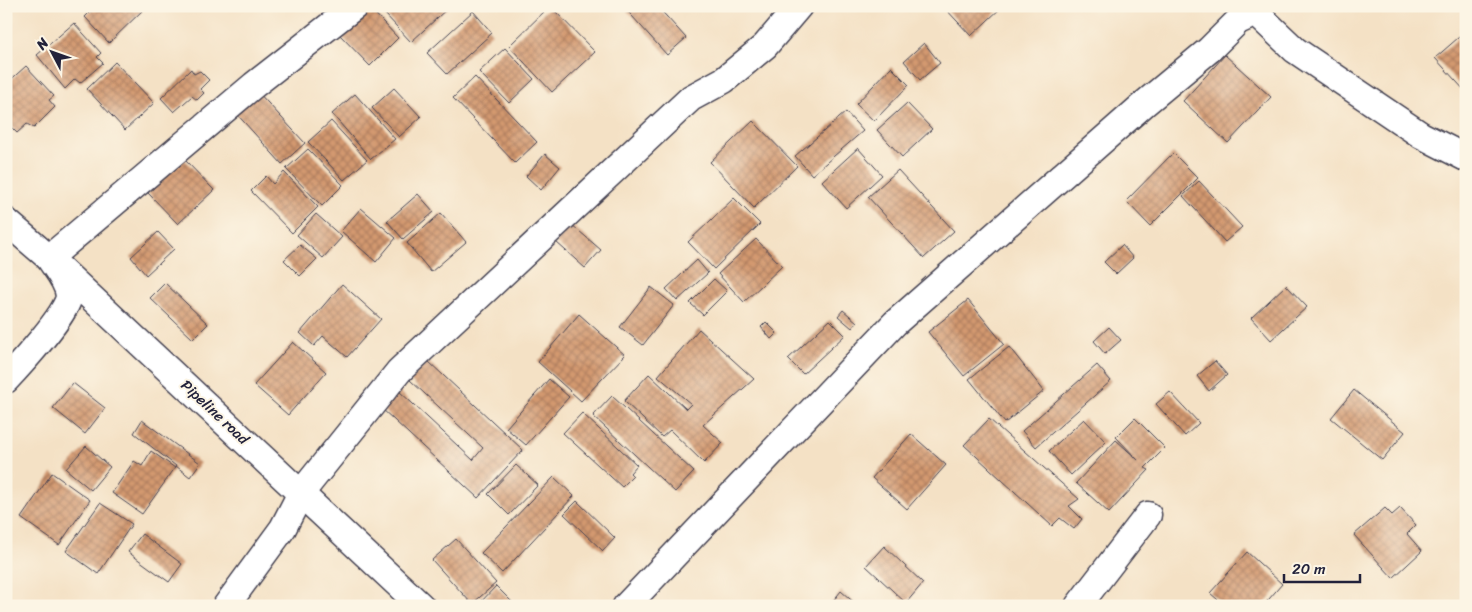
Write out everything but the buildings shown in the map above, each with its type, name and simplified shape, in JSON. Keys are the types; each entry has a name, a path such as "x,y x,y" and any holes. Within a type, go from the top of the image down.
{"street":[{"path":"6,380 57,320 69,298 67,286 49,258 254,85 355,6"},
{"path":"226,606 283,528 301,493 399,371 691,98 724,80 765,46 799,6"},
{"path":"626,606 895,323 1144,104 1209,50 1238,20 1254,10 1295,50 1421,135 1466,158"},
{"name":"Pipeline road","path":"6,221 49,258 422,606"},
{"path":"1078,606 1148,515"}]}
